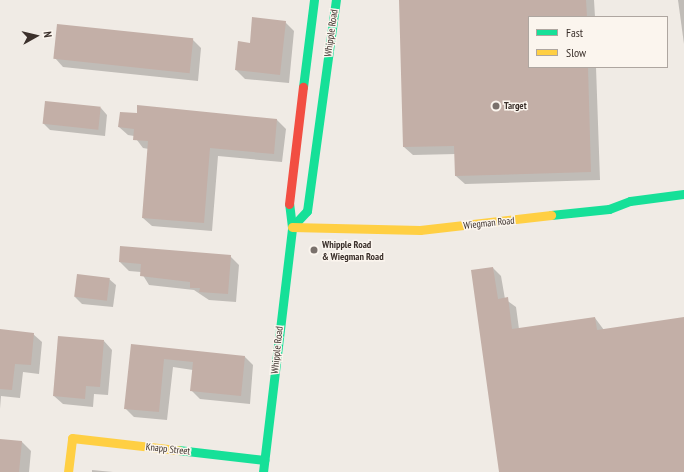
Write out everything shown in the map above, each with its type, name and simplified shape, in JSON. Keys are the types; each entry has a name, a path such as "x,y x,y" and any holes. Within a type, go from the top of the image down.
{"main road":[{"name":"Whipple Road","path":"263,472 292,227 288,209 314,0"},
{"name":"Whipple Road","path":"292,227 307,210 336,0"},
{"name":"Wiegman Road","path":"292,227 420,230 609,209 630,201 684,194"},
{"name":"Knapp Street","path":"68,472 72,438 264,460"}],"building":[{"name":"Target","path":"399,0 586,0 587,16 528,16 528,68 588,68 591,172 455,176 454,146 403,147"},
{"path":"252,17 286,21 280,75 235,70 238,41 250,43"},
{"path":"57,24 193,38 190,73 53,59"},
{"path":"45,101 101,107 98,130 43,124"},
{"path":"137,105 277,119 274,154 210,148 204,223 142,218 148,141 133,140 134,129 118,127 120,112 137,113"},
{"path":"120,246 231,255 228,294 199,292 200,288 190,288 190,282 140,276 141,264 119,262"},
{"path":"493,267 498,299 508,297 512,329 595,317 597,330 684,317 684,472 499,472 471,270"},
{"path":"77,274 110,278 107,301 74,297"},
{"path":"0,329 34,333 31,365 15,364 12,390 0,389"},
{"path":"58,336 104,340 100,387 86,386 85,399 53,396"},
{"path":"131,344 245,356 241,396 190,391 193,362 164,359 159,412 124,409"},
{"path":"0,439 22,441 19,472 0,472"}],"traffic: fast":[{"path":"303,87 314,0"},
{"path":"292,227 307,211 336,0"},
{"path":"551,215 609,209 630,201 684,194"},
{"path":"263,472 292,227 289,204"},
{"path":"178,450 264,460"}],"traffic: slow":[{"path":"292,227 420,230 551,215"},
{"path":"68,472 72,438 178,450"}],"traffic: jam":[{"path":"289,204 303,87"}],"place":[{"name":"Target","path":"496,106"},
{"name":"Whipple Road & Wiegman Road","path":"314,250"}]}
